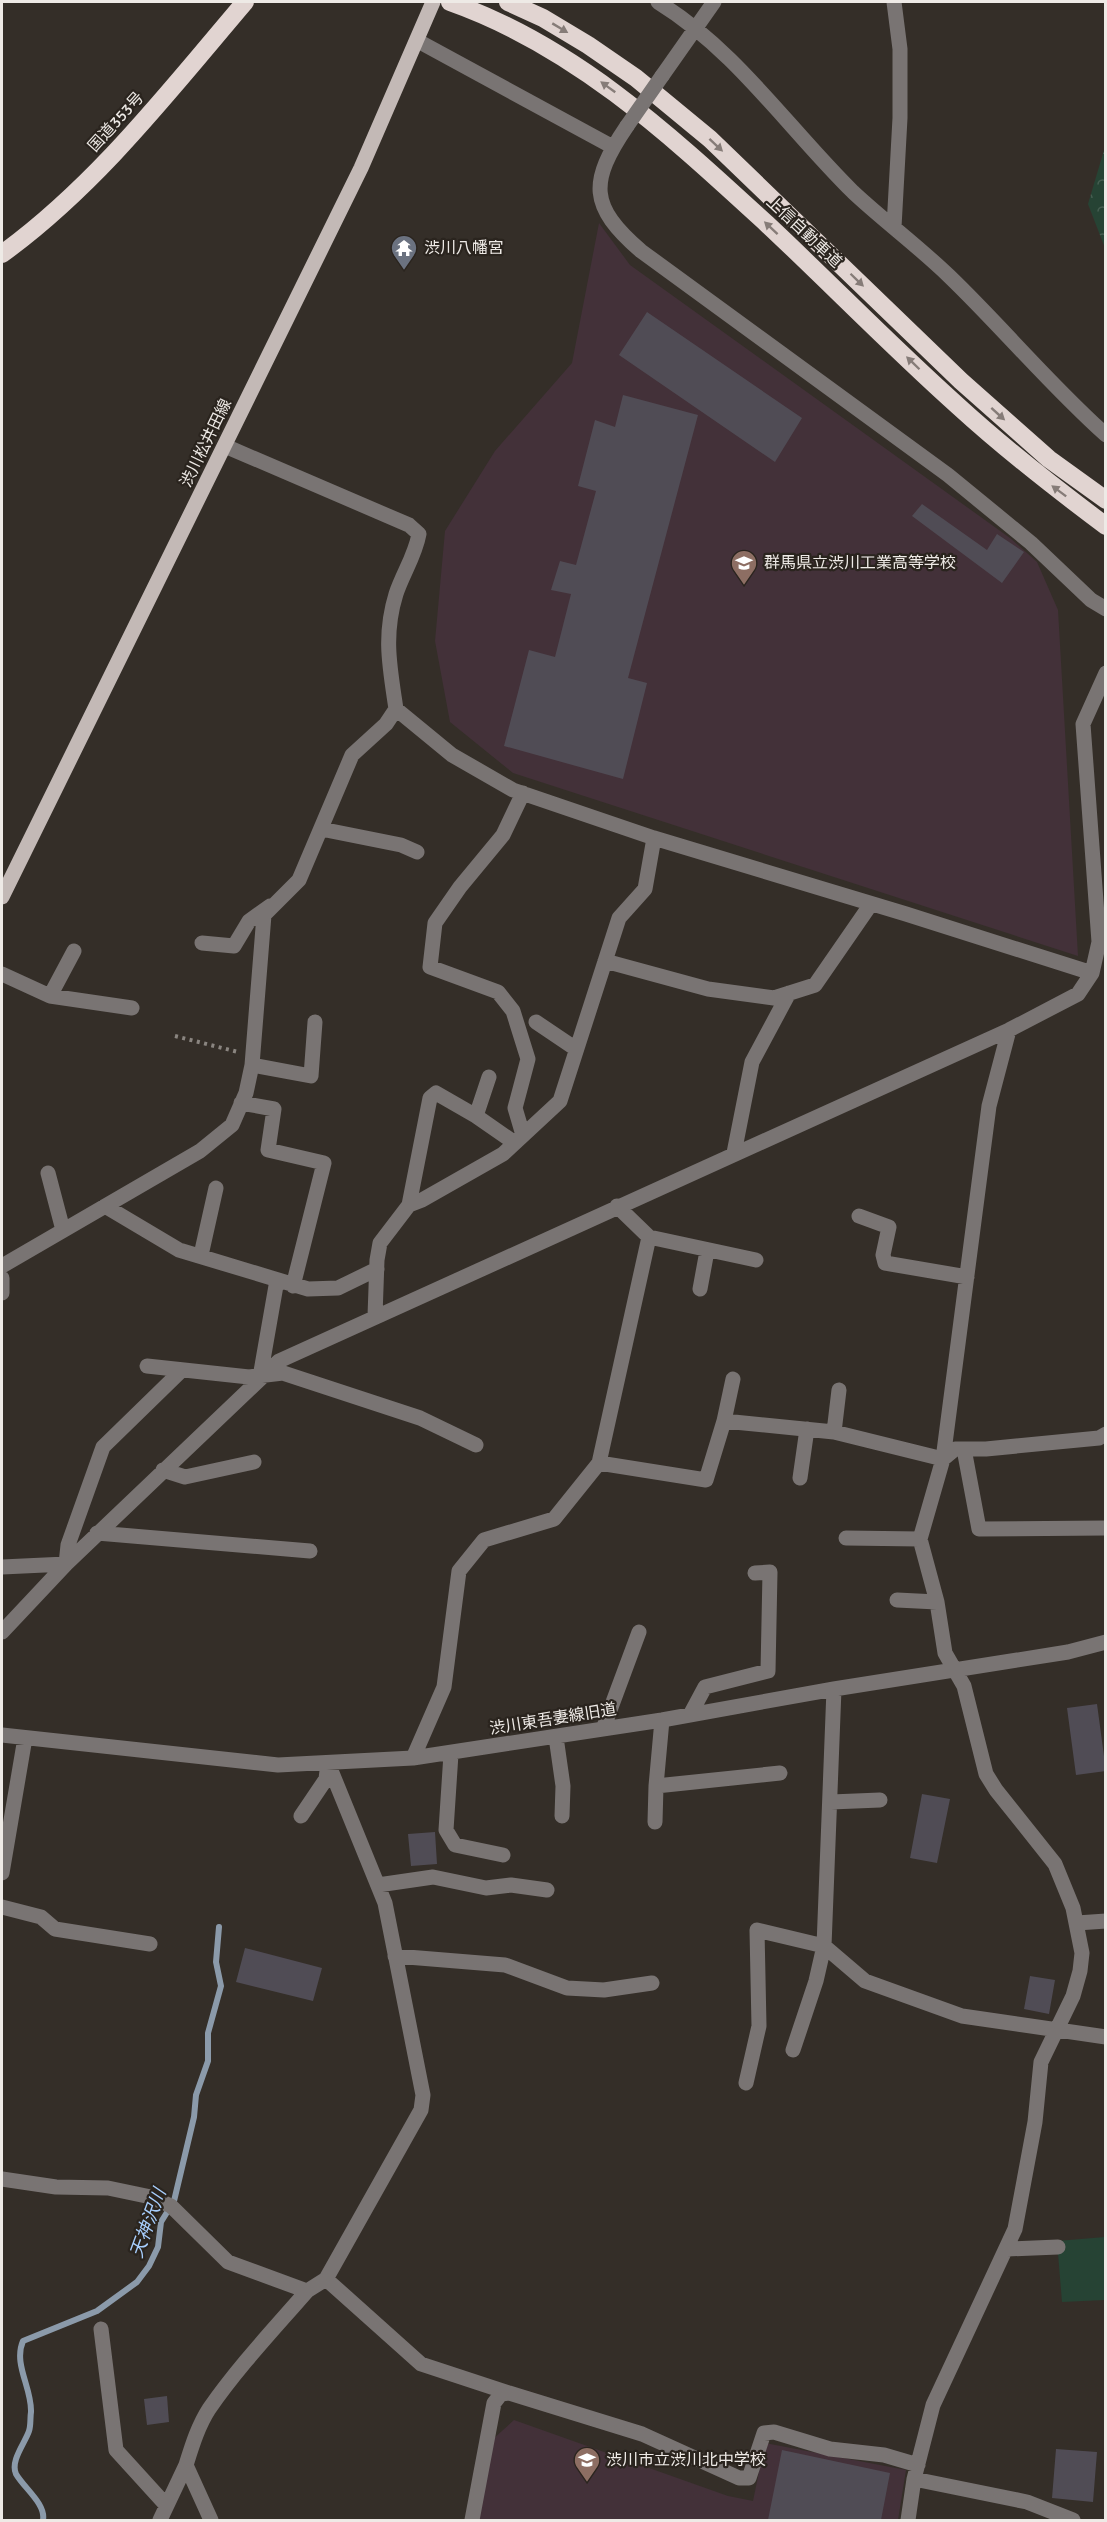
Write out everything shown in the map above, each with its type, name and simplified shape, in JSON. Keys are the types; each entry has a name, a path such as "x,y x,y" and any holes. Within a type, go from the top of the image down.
{"highway":[{"name":"国道353号","path":"2,254 35,229 98,171 245,2"},
{"name":"上信自動車道","path":"450,2 498,22 573,61 623,98 692,154 957,405 1039,476 1106,526"},
{"name":"上信自動車道","path":"508,2 543,18 636,78 710,140 961,381 1049,459 1106,500"}],"main road":[{"name":"渋川松井田線","path":"2,897 361,168 431,7"}],"street":[{"path":"658,2 696,27 719,48 853,191 947,274 1010,336 1078,410 1106,435"},
{"path":"714,2 613,147 602,169 603,210 618,231 641,251 948,475 1031,543 1091,600 1106,609"},
{"path":"894,2 900,60 900,118 894,227"},
{"path":"418,41 613,147"},
{"path":"2,1266 200,1151 232,1125 242,1102 253,1061 264,915 299,879 352,755 386,724 396,709 387,631 397,592 416,550 418,534 409,525 225,446"},
{"path":"2,1632 97,1533 279,1361 1009,1030 1078,994 1092,974 1099,942 1083,724 1106,673"},
{"path":"396,709 453,755 489,777 523,793 654,838 1092,974"},
{"path":"519,1139 515,1108 528,1059 513,1011 498,992 430,967 435,923 460,887 503,836 523,793"},
{"path":"321,829 401,845 417,852"},
{"path":"409,1205 422,1200 503,1154 560,1101 619,918 645,889 654,838"},
{"path":"202,943 234,946 249,921 280,899"},
{"path":"604,961 708,989 774,998 815,985 871,904"},
{"path":"50,996 74,951"},
{"path":"2,974 50,996 132,1008"},
{"path":"734,1153 753,1062 789,993"},
{"path":"253,1061 311,1076 315,1022"},
{"path":"536,1022 576,1049"},
{"path":"908,2520 916,2472 933,2404 1015,2229 1035,2122 1041,2062 1073,1996 1082,1953 1077,1923 1065,1885 1055,1864 986,1774 964,1686 945,1653 938,1602 920,1539 944,1459 989,1106 1009,1030"},
{"path":"476,1116 489,1077"},
{"path":"375,1317 380,1242 409,1205 430,1098 436,1093 519,1139"},
{"path":"242,1102 274,1109 268,1150 324,1163 292,1286"},
{"path":"48,1173 63,1230"},
{"path":"201,1255 216,1188"},
{"path":"105,1206 178,1250 201,1255 292,1286 308,1289 338,1288 377,1269"},
{"path":"617,1206 649,1237 756,1260"},
{"path":"859,1216 889,1227 883,1255 885,1263 968,1277"},
{"path":"413,1758 444,1687 459,1571 484,1540 554,1519 599,1464 649,1237"},
{"path":"700,1289 707,1251"},
{"path":"2,1278 2,1293"},
{"path":"261,1377 278,1280"},
{"path":"147,1366 261,1377 283,1373 420,1418 476,1445"},
{"path":"66,1564 68,1545 103,1447 182,1370"},
{"path":"599,1464 706,1480 724,1421 733,1379"},
{"path":"834,1432 839,1390"},
{"path":"724,1421 834,1432 944,1459"},
{"path":"800,1478 807,1429"},
{"path":"944,1459 955,1449 986,1449 1099,1438 1106,1434"},
{"path":"964,1449 979,1529 1106,1528"},
{"path":"163,1470 185,1477 254,1462"},
{"path":"97,1533 310,1551"},
{"path":"846,1538 920,1539"},
{"path":"2,1567 66,1564"},
{"path":"690,1715 705,1688 768,1671 770,1572 755,1573"},
{"path":"897,1600 938,1602"},
{"path":"603,1729 639,1632"},
{"name":"渋川東吾妻線旧道","path":"2,1735 278,1765 413,1758 451,1754 834,1689 957,1671 1068,1652 1106,1642"},
{"path":"793,2050 816,1981 824,1946 834,1689"},
{"path":"655,1822 662,1720"},
{"path":"556,1737 563,1786 562,1816"},
{"path":"2,1873 25,1738"},
{"path":"451,1754 446,1830 455,1845 503,1855"},
{"path":"301,1816 326,1779 328,1763"},
{"path":"160,2520 186,2465 196,2434 209,2410 254,2352 307,2291 326,2279 421,2110 423,2095 385,1903 328,1763"},
{"path":"656,1786 780,1773"},
{"path":"831,1802 880,1800"},
{"path":"378,1885 433,1877 486,1888 511,1885 547,1890"},
{"path":"2,1907 41,1917 55,1929 150,1944"},
{"path":"1077,1923 1106,1920"},
{"path":"746,2083 759,2026 757,1930 824,1946 866,1981 962,2016 1106,2037"},
{"path":"395,1956 505,1965 567,1988 604,1990 652,1983"},
{"path":"2,2179 56,2187 108,2188 165,2204 228,2262 307,2291"},
{"path":"1007,2249 1058,2247"},
{"path":"326,2279 421,2364 642,2434 739,2478 749,2478 764,2433 774,2432 830,2449 884,2455 916,2472 1027,2502 1073,2520"},
{"path":"101,2329 116,2450 166,2505"},
{"path":"472,2520 494,2403 501,2394 509,2393"},
{"path":"186,2465 211,2520"}],"path":[{"path":"175,1036 253,1061"}],"shaded area":[{"name":"群馬県立渋川工業高等学校","path":"599,223 630,265 1010,538 1037,562 1058,610 1078,956 513,773 450,722 435,641 445,531 495,451 572,363"},
{"name":"渋川市立渋川北中学校","path":"514,2420 728,2496 753,2501 765,2443 906,2470 898,2520 479,2520 492,2440"}],"green space":[{"path":"1105,147 1105,248 1088,204"},
{"path":"1105,2237 1105,2300 1062,2302 1057,2241"}],"building":[{"path":"647,312 802,418 775,462 619,355"},
{"path":"623,395 698,415 628,678 647,683 623,779 504,746 529,650 555,657 571,594 551,590 560,561 576,565 596,491 578,486 595,420 615,427"},
{"path":"922,504 987,550 997,534 1024,552 1002,583 912,516"},
{"path":"1097,1704 1106,1771 1076,1775 1067,1708"},
{"path":"922,1794 950,1799 937,1863 910,1858"},
{"path":"435,1832 437,1864 411,1866 408,1834"},
{"path":"245,1948 322,1968 313,2001 236,1982"},
{"path":"1030,1976 1055,1980 1049,2014 1024,2009"},
{"path":"167,2396 169,2422 147,2425 144,2399"},
{"path":"1056,2449 1097,2452 1093,2502 1052,2498"},
{"path":"782,2450 890,2473 881,2520 768,2520"}],"waterway":[{"name":"天神沢川","path":"43,2520 41,2508 16,2474 15,2469 16,2458 29,2431 31,2412 31,2403 21,2367 23,2341 97,2311 137,2282 149,2266 158,2247 161,2222 174,2201 194,2117 196,2095 208,2061 208,2033 221,1986 216,1962 219,1927"}],"place":[{"name":"渋川八幡宮","path":"404,271"},
{"name":"群馬県立渋川工業高等学校","path":"744,586"},
{"name":"渋川市立渋川北中学校","path":"587,2483"}]}
